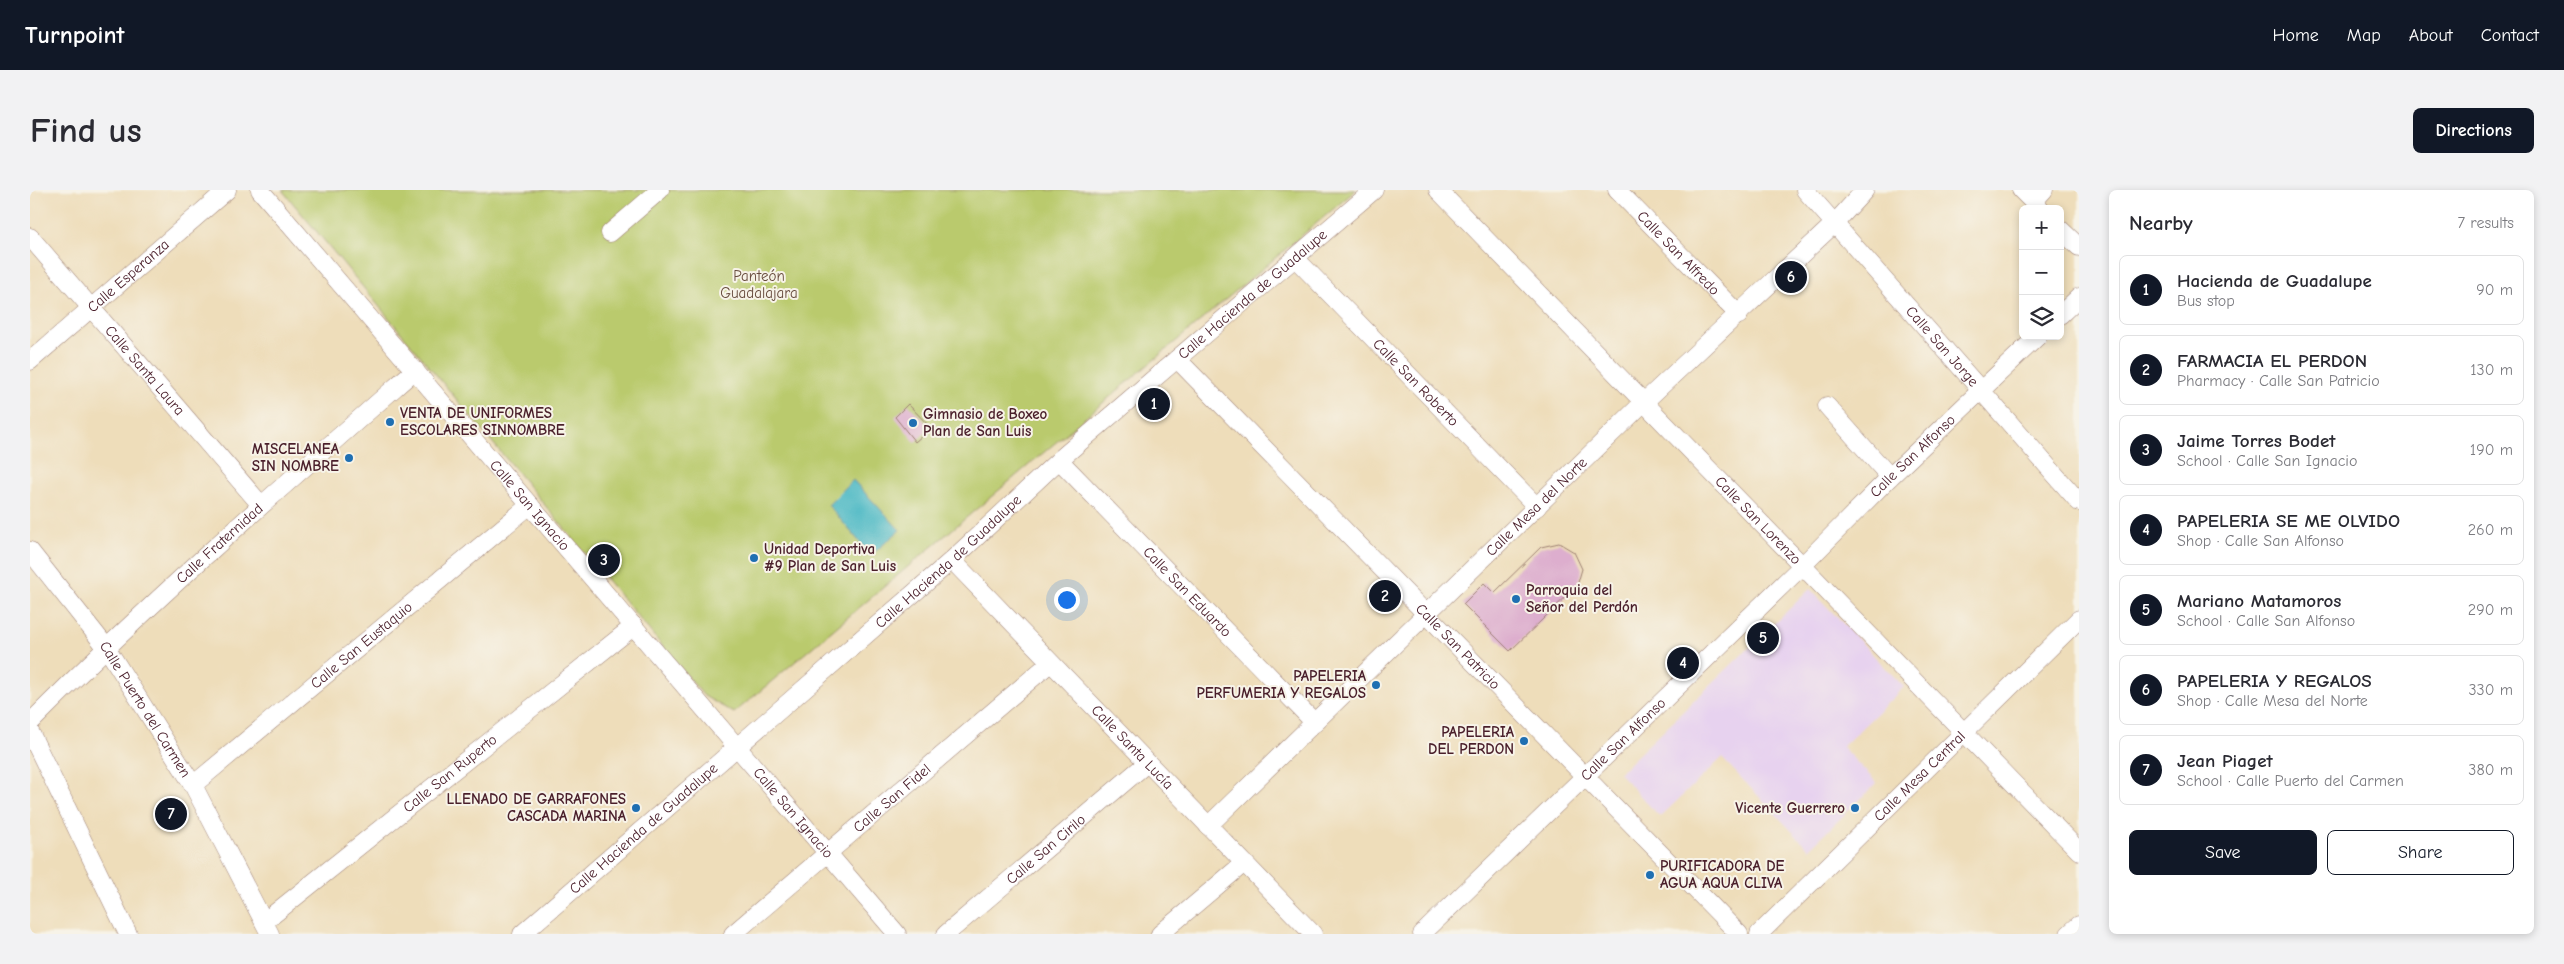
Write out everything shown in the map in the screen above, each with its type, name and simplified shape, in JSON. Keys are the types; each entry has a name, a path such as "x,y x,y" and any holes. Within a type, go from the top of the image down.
{"street":[{"name":"Calle Esperanza","path":"30,361 226,190"},
{"name":"Calle San Ignacio","path":"260,190 897,934"},
{"path":"610,233 660,190"},
{"name":"Calle Hacienda de Guadalupe","path":"522,934 952,560 1059,460 1296,259 1374,190"},
{"name":"Calle San Lorenzo","path":"1438,190 2079,851"},
{"name":"Calle San Alfredo","path":"1617,190 1739,315"},
{"name":"Calle San Jorge","path":"1805,190 2079,502"},
{"name":"Calle Mesa del Norte","path":"1208,826 1643,403 1835,223 1865,190"},
{"path":"2064,233 2079,247"},
{"name":"Calle Santa Laura","path":"30,237 261,505"},
{"name":"Calle San Roberto","path":"1296,259 1536,507"},
{"path":"2064,311 2079,297"},
{"name":"Calle San Alfonso","path":"1422,934 1802,566 1890,477 2034,340"},
{"name":"Calle San Patricio","path":"1177,359 1425,615 1740,934"},
{"name":"Calle Fraternidad","path":"30,723 106,646 261,505 415,370"},
{"path":"1827,406 1890,477"},
{"name":"Calle San Eduardo","path":"1059,460 1314,723"},
{"name":"Calle San Eustaquio","path":"193,785 530,505"},
{"name":"Calle Puerto del Carmen","path":"30,552 106,646 193,785 267,928"},
{"name":"Calle Santa Lucía","path":"952,560 1313,934"},
{"name":"Calle Mesa Central","path":"1759,934 2079,619"},
{"name":"Calle San Ruperto","path":"267,928 634,626"},
{"name":"Calle San Fidel","path":"732,934 1050,663"},
{"path":"30,732 128,934"},
{"name":"Calle San Cirilo","path":"946,934 1147,762"},
{"path":"1160,934 1244,862"},
{"path":"2070,934 2079,925"}],"shaded area":[{"path":"1810,589 1904,687 1842,747 1877,783 1809,849 1722,758 1660,817 1619,773"}],"green space":[{"name":"Unidad Deportiva #9 Plan de San Luis","path":"282,190 1356,190 734,713 704,696"}],"water":[{"path":"853,480 900,530 871,555 828,505"}],"building":[{"name":"Gimnasio de Boxeo Plan de San Luis","path":"908,404 931,428 915,442 895,417"},
{"name":"Parroquia del Señor del Perdón","path":"1559,543 1574,552 1582,569 1577,586 1510,651 1463,604 1484,583 1494,593 1541,547"}],"place":[{"name":"PAPELERIA Y REGALOS","path":"1791,277"},
{"name":"Hacienda de Guadalupe","path":"1154,404"},
{"name":"VENTA DE UNIFORMES ESCOLARES SINNOMBRE","path":"390,422"},
{"name":"Gimnasio de Boxeo Plan de San Luis","path":"913,423"},
{"name":"MISCELANEA SIN NOMBRE","path":"349,458"},
{"name":"Unidad Deportiva #9 Plan de San Luis","path":"754,558"},
{"name":"Jaime Torres Bodet","path":"604,560"},
{"name":"FARMACIA EL PERDON","path":"1385,596"},
{"name":"Parroquia del Señor del Perdón","path":"1516,599"},
{"name":"Mariano Matamoros","path":"1763,638"},
{"name":"PAPELERIA SE ME OLVIDO","path":"1683,663"},
{"name":"PAPELERIA PERFUMERIA Y REGALOS","path":"1376,685"},
{"name":"PAPELERIA DEL PERDON","path":"1524,741"},
{"name":"LLENADO DE GARRAFONES CASCADA MARINA","path":"636,808"},
{"name":"Vicente Guerrero","path":"1855,808"},
{"name":"Jean Piaget","path":"171,814"},
{"name":"PURIFICADORA DE AGUA AQUA CLIVA","path":"1650,875"}],"park label":[{"name":"Panteón Guadalajara","path":"759,284"}]}
